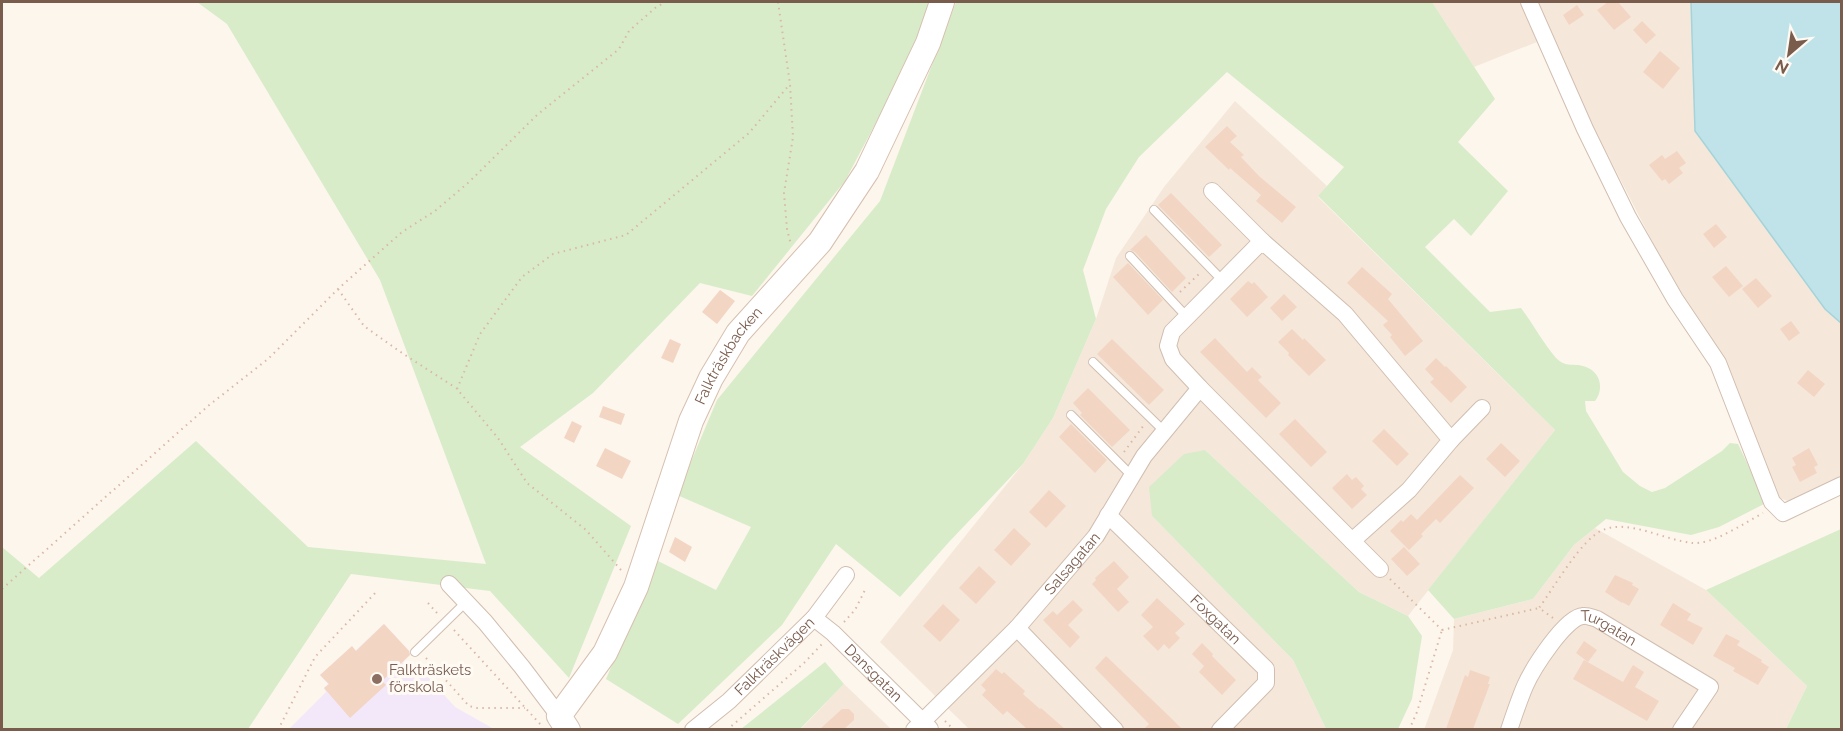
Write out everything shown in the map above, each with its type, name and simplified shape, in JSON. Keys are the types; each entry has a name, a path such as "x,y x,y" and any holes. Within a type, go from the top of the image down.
{"street":[{"name":"Falkträskbacken","path":"557,725 605,653 636,587 691,421 711,378 738,333 820,242 867,171 928,43 942,2"},
{"path":"1529,2 1585,129 1628,217 1675,299 1718,363 1772,502 1783,513 1842,485"},
{"path":"1212,191 1262,241 1345,314 1451,440"},
{"path":"1262,241 1172,332 1168,346 1173,360 1380,569"},
{"name":"Salsagatan","path":"922,727 1017,628 1096,536 1144,456 1200,388"},
{"path":"1352,541 1409,490 1451,440 1482,408"},
{"name":"Foxgatan","path":"1108,515 1266,669 1266,683 1220,729"},
{"name":"Falkträskvägen","path":"693,729 729,701 813,618 846,574"},
{"path":"449,584 522,667 557,725"},
{"name":"Turgatan","path":"1509,729 1526,684 1543,656 1565,627 1572,620 1583,616 1597,619 1710,687 1681,729"},
{"name":"Dansgatan","path":"813,618 833,633 922,727"},
{"path":"1017,628 1116,729"}],"lane":[{"path":"1154,210 1223,281"},
{"path":"1130,256 1187,317"},
{"path":"1093,362 1165,432"},
{"path":"1071,415 1132,476"},
{"path":"416,651 466,602"}],"path":[{"path":"2,589 208,406 268,359 338,289 402,232 435,212 470,182 537,115 620,49 628,31 665,2"},
{"path":"777,2 790,84 793,137 784,193 786,229 797,269"},
{"path":"457,388 480,334 522,277 553,254 626,235 749,133 790,84"},
{"path":"1171,300 1208,266"},
{"path":"338,289 364,326 457,388 498,438 527,483 586,530 636,587"},
{"path":"1117,462 1134,436 1151,417"},
{"path":"1442,630 1539,608 1583,547 1601,531 1620,526 1693,543 1710,541 1776,506"},
{"path":"1380,569 1442,630"},
{"path":"727,729 804,663 855,610 865,590"},
{"path":"278,729 315,657 377,591"},
{"path":"428,603 526,708 557,725"},
{"path":"1539,608 1565,627"},
{"path":"1409,729 1417,712 1442,630"},
{"path":"416,651 469,706 526,708"}],"shaded area":[{"path":"1432,2 1691,2 1695,131 1825,309 1841,323 1841,476 1790,502 1775,496 1719,357 1655,247 1596,132 1552,36 1474,67"},
{"path":"1235,101 1327,186 1318,197 1555,430 1408,616 1359,592 1205,450 1152,516 1293,660 1326,729 969,729 880,642 1023,464 1053,418 1096,319 1116,258 1164,187"},
{"path":"1595,528 1706,590 1807,686 1786,729 1424,730 1453,650 1454,619 1533,599 1574,545"},
{"name":"Falkträskets förskola","path":"384,624 411,653 404,661 415,672 419,667 455,707 494,729 288,730 326,692 324,688 328,684 320,675 356,650"},
{"path":"844,684 891,729 800,730"}],"green space":[{"path":"197,2 933,2 916,47 845,181 752,296 700,283 593,393 520,447 631,526 569,678 490,591 351,574 248,729 2,729 2,547 39,578 196,441 308,547 486,564 380,280 227,24"},
{"path":"956,2 1432,2 1495,99 1458,142 1508,191 1471,236 1454,219 1425,247 1490,312 1521,308 1556,358 1567,364 1586,367 1595,373 1600,382 1600,392 1595,401 1585,401 1586,411 1623,472 1640,486 1652,492 1665,488 1722,451 1730,443 1738,444 1766,503 1719,527 1691,535 1606,519 1574,545 1533,599 1454,619 1428,590 1555,430 1318,196 1344,167 1227,72 1139,157 1106,209 1083,270 1096,319 1053,418 1023,464 900,597 836,544 782,625 678,724 606,679 656,560 716,590 751,527 677,495 717,400 880,201"},
{"path":"1205,450 1359,592 1408,616 1422,636 1412,699 1398,729 1326,729 1293,660 1152,516 1149,487 1184,454"},
{"path":"1841,529 1841,729 1786,729 1807,686 1706,590"},
{"path":"825,662 844,684 800,729 741,729"}],"water":[{"path":"1691,2 1841,2 1841,323 1825,309 1695,131"}],"building":[{"path":"1608,2 1618,2 1631,17 1614,30 1597,10"},
{"path":"1577,5 1584,15 1569,25 1563,15"},
{"path":"1642,21 1656,35 1646,44 1633,30"},
{"path":"1660,51 1680,68 1663,89 1643,72"},
{"path":"1227,126 1237,136 1230,142 1244,155 1241,157 1259,176 1296,207 1282,223 1256,201 1261,195 1230,168 1229,170 1205,147"},
{"path":"1677,151 1686,163 1679,168 1683,173 1669,184 1665,179 1662,181 1649,165 1662,155 1665,159"},
{"path":"1171,193 1222,245 1209,257 1158,205"},
{"path":"1716,224 1727,237 1714,248 1703,234"},
{"path":"1146,235 1186,278 1172,292 1135,252 1130,250"},
{"path":"1128,263 1163,300 1148,315 1113,277"},
{"path":"1726,266 1743,286 1729,297 1712,277"},
{"path":"1362,267 1392,294 1388,299 1423,341 1405,356 1383,325 1388,321 1347,283"},
{"path":"1756,278 1772,296 1758,308 1742,289"},
{"path":"1248,281 1252,284 1254,282 1268,297 1247,317 1230,299"},
{"path":"720,290 735,301 717,324 702,312"},
{"path":"1284,294 1297,307 1282,321 1270,308"},
{"path":"1791,321 1800,333 1789,341 1780,329"},
{"path":"1292,329 1326,360 1309,376 1278,342"},
{"path":"1215,338 1247,372 1252,367 1262,377 1258,380 1281,403 1266,418 1200,352"},
{"path":"670,339 681,344 673,363 661,358"},
{"path":"1112,339 1164,390 1149,405 1097,354"},
{"path":"1436,358 1467,387 1451,403 1430,382 1434,379 1425,369"},
{"path":"1808,370 1825,384 1814,397 1797,383"},
{"path":"1088,388 1130,430 1112,447 1080,415 1082,413 1073,403"},
{"path":"603,406 625,414 621,425 599,417"},
{"path":"1295,419 1327,452 1311,467 1279,434"},
{"path":"572,421 582,426 574,443 564,438"},
{"path":"1071,424 1107,460 1095,473 1059,437"},
{"path":"1384,429 1409,454 1397,466 1372,441"},
{"path":"1501,443 1520,461 1505,477 1486,459"},
{"path":"605,448 631,461 622,479 596,466"},
{"path":"1809,448 1818,465 1814,467 1817,473 1800,482 1792,467 1796,465 1792,458"},
{"path":"1347,474 1352,480 1356,477 1364,486 1361,489 1367,495 1352,509 1332,488"},
{"path":"1460,475 1474,488 1440,523 1436,519 1409,550 1390,531 1411,514 1417,520"},
{"path":"1049,490 1066,506 1046,528 1029,512"},
{"path":"1014,528 1031,544 1011,566 994,550"},
{"path":"675,537 692,547 685,562 669,552"},
{"path":"1404,547 1420,564 1407,576 1391,559"},
{"path":"1114,561 1129,577 1117,589 1129,602 1118,612 1092,584 1095,578"},
{"path":"979,566 996,582 976,604 959,588"},
{"path":"1615,575 1633,583 1632,585 1639,589 1629,606 1605,592"},
{"path":"1157,598 1185,624 1175,633 1180,638 1169,649 1164,644 1158,651 1143,636 1153,627 1141,615"},
{"path":"1073,600 1083,610 1068,625 1080,637 1070,648 1043,620 1053,611 1057,615"},
{"path":"1673,603 1691,614 1687,620 1703,628 1693,645 1660,625"},
{"path":"943,604 960,620 940,642 923,626"},
{"path":"384,624 409,651 410,655 382,681 386,685 350,718 324,688 329,684 320,675 352,646 356,651"},
{"path":"1726,634 1740,641 1737,645 1762,660 1761,662 1769,667 1758,685 1733,671 1735,668 1713,656"},
{"path":"1584,641 1597,650 1588,662 1576,653"},
{"path":"1202,643 1236,680 1222,695 1199,672 1204,666 1192,654"},
{"path":"1106,656 1182,729 1144,729 1149,724 1095,668"},
{"path":"1584,660 1623,682 1633,665 1644,672 1635,687 1659,701 1647,721 1573,679"},
{"path":"996,669 1002,674 1004,672 1025,691 1023,694 1065,729 1027,729 1007,711 1003,715 982,695 986,690 981,685"},
{"path":"1470,670 1490,677 1488,684 1490,684 1473,729 1446,729 1465,675 1468,677"},
{"path":"842,709 849,709 854,714 854,720 844,729 820,729"}],"place":[{"name":"Falkträskets förskola","path":"377,679"}]}
